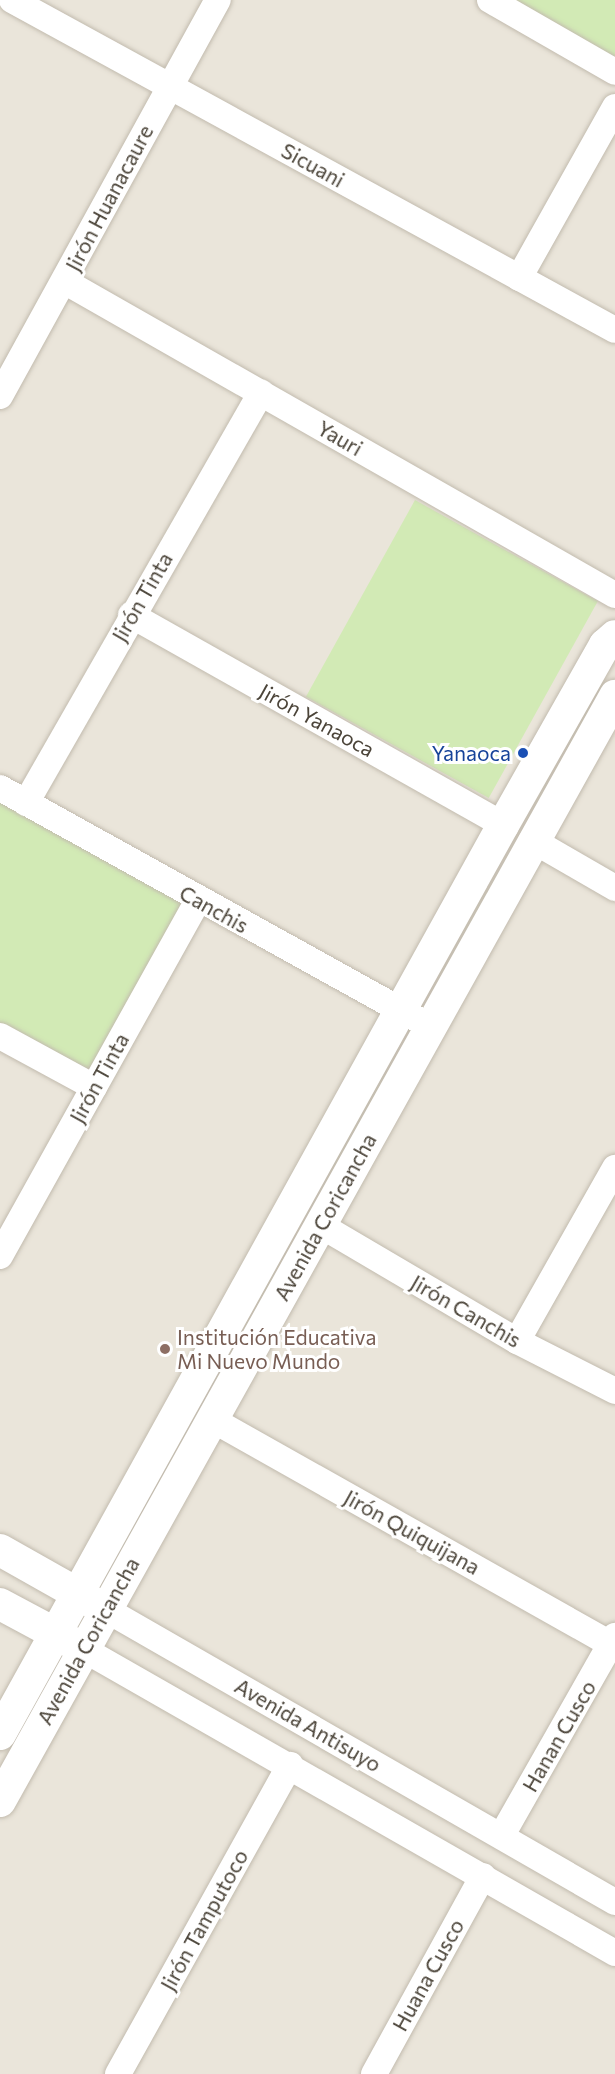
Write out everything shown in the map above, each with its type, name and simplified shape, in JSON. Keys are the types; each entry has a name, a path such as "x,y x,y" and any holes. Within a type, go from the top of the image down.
{"street":[{"name":"Sicuani","path":"12,0 615,330"},
{"name":"Jirón Huanacaure","path":"0,396 218,0"},
{"path":"490,0 615,72"},
{"path":"519,278 615,107"},
{"name":"Yauri","path":"64,281 615,595"},
{"name":"Jirón Tinta","path":"26,803 131,615 261,393"},
{"name":"Jirón Yanaoca","path":"131,615 503,825"},
{"name":"Avenida Coricancha","path":"0,1734 403,1011 503,825 606,645 615,636"},
{"name":"Avenida Coricancha","path":"0,1801 83,1648 321,1226 532,840 615,696"},
{"name":"Canchis","path":"0,788 198,900 430,1026"},
{"path":"532,840 615,888"},
{"name":"Jirón Tinta","path":"0,1256 198,900"},
{"path":"0,1036 94,1087"},
{"path":"517,1341 615,1168"},
{"name":"Jirón Canchis","path":"321,1226 517,1341 615,1391"},
{"name":"Jirón Quiquijana","path":"213,1420 613,1640"},
{"name":"Avenida Antisuyo","path":"0,1550 502,1835 615,1902"},
{"name":"Avenida Antisuyo","path":"0,1604 83,1648 290,1765 615,1953"},
{"name":"Hanan Cusco","path":"502,1835 613,1640"},
{"name":"Jirón Tamputoco","path":"118,2074 290,1765"},
{"name":"Huana Cusco","path":"374,2074 483,1876"}],"shaded area":[{"path":"0,0 615,0 615,2074 0,2074"}],"green space":[{"path":"505,0 615,0 615,63"},
{"path":"415,500 598,601 489,798 306,697"},
{"path":"0,796 188,903 91,1077 0,1028"}],"place":[{"name":"Yanaoca","path":"523,753"},
{"name":"Institución Educativa Mi Nuevo Mundo","path":"165,1349"}]}
